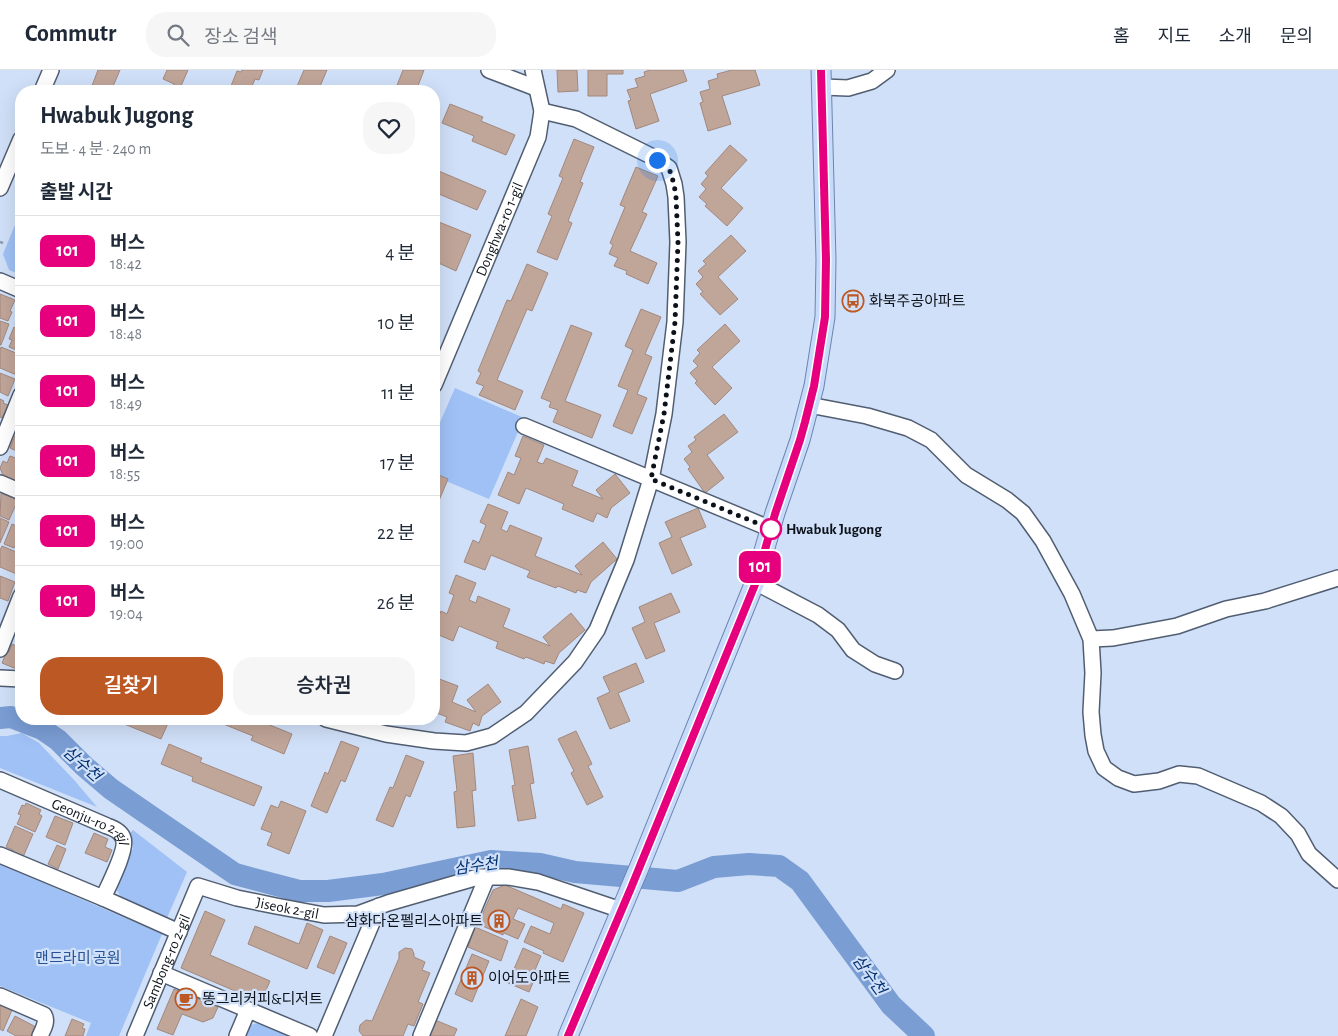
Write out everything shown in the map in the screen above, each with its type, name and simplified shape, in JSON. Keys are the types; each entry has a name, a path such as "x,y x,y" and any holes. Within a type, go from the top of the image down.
{"main road":[{"path":"568,1036 756,582 800,440 814,386 825,317 826,260 822,78"}],"street":[{"path":"45,85 51,70"},
{"path":"489,70 536,88"},
{"name":"Donghwa-ro 1-gil","path":"440,371 538,137 542,111 533,70"},
{"path":"822,78 848,88 872,81 887,70"},
{"path":"350,725 386,734 434,741 466,742 492,736 526,713 575,662 597,630 626,560 651,479 664,414 675,322 678,242 674,184 669,168 655,158 576,119 542,111"},
{"path":"0,188 15,153"},
{"path":"0,281 15,287"},
{"path":"809,405 867,416 908,428 931,440 966,475 1007,500 1023,513 1043,541 1072,594 1091,639 1093,673 1091,712 1096,752 1104,768 1118,778 1134,784 1159,781 1179,774 1198,776 1261,803 1281,816 1298,834 1309,854 1338,880"},
{"path":"0,447 15,410"},
{"path":"524,426 771,529"},
{"path":"0,483 15,489"},
{"path":"1091,639 1113,638 1177,626 1226,609 1265,601 1338,578"},
{"path":"756,582 818,615 838,630 853,650 875,664 895,671"},
{"path":"0,649 15,611"},
{"path":"0,678 15,679"},
{"name":"Geonju-ro 2-gil","path":"0,780 107,826 121,834 124,848 102,898"},
{"path":"0,856 179,932"},
{"name":"Jiseok 2-gil","path":"198,886 237,898 324,914 358,914 478,877 508,877 538,882 623,906"},
{"path":"421,1036 487,877"},
{"name":"Sambong-ro 2-gil","path":"135,1036 198,886"},
{"path":"324,1036 379,906"},
{"path":"162,973 310,1036"},
{"path":"0,996 44,1015 46,1023 40,1036"},
{"path":"237,1036 248,1010"}],"green space":[{"path":"15,225 15,272 9,270 3,254"},
{"path":"455,388 524,418 489,499 440,479 440,422"},
{"path":"22,733 39,743 97,807 0,768 0,736"},
{"path":"133,830 187,872 167,918 121,897 116,889 133,848 130,833"},
{"name":"맨드라미 공원","path":"0,864 162,934 119,1036 86,1036 91,1023 0,986"},
{"path":"261,1022 292,1036 246,1036 251,1025"}],"building":[{"path":"98,70 120,70 114,85 92,85"},
{"path":"167,70 188,70 181,85 174,85 163,79"},
{"path":"242,70 263,70 259,80 255,79 252,85 231,85 237,71 241,72"},
{"path":"304,70 327,70 321,85 298,85"},
{"path":"403,70 424,70 418,85 397,85"},
{"path":"557,70 577,70 578,91 558,92"},
{"path":"588,70 623,70 623,74 607,74 607,96 588,96"},
{"path":"650,70 683,70 687,81 650,94 659,121 636,129 628,101 631,100 627,90 638,87 635,79 645,76 644,72"},
{"path":"732,70 755,70 760,85 722,96 731,124 708,131 700,103 703,102 700,92 710,89 708,81 718,78 717,74"},
{"path":"450,104 483,117 481,121 515,135 506,155 472,141 474,136 442,123"},
{"path":"574,139 594,147 580,182 583,183 568,221 572,223 557,260 537,252 552,216 548,214 563,178 559,176"},
{"path":"730,145 747,160 721,188 743,208 727,226 705,206 707,204 699,197 706,189 701,184 708,176 705,173"},
{"path":"636,167 658,176 642,212 647,214 630,251 657,263 648,284 626,274 627,271 614,266 618,258 609,254 613,245 610,243 625,207 620,205"},
{"path":"440,172 486,191 477,210 440,195"},
{"path":"440,222 471,235 456,271 440,264"},
{"path":"731,235 746,251 718,277 738,299 720,315 700,294 703,292 696,284 703,277 698,271 706,264 703,261"},
{"path":"527,264 548,273 532,311 527,309 497,380 523,391 515,410 479,395 484,386 476,383 481,373 478,371 507,300 511,301"},
{"path":"0,294 15,300 8,321 0,318"},
{"path":"641,309 661,317 645,354 652,357 637,394 647,398 632,434 613,426 628,390 618,386 633,350 625,346"},
{"path":"0,321 9,324 1,345 0,345"},
{"path":"725,324 740,341 712,367 732,388 715,405 695,383 697,381 690,373 698,366 693,361 700,353 697,350"},
{"path":"571,325 592,333 565,401 601,415 592,438 553,422 558,410 549,407 551,402 541,398"},
{"path":"15,327 15,350 9,347 12,340 9,339"},
{"path":"1,347 15,353 15,374 0,368"},
{"path":"0,373 15,379 8,396 0,392"},
{"path":"0,399 8,405 2,418 0,417"},
{"path":"724,414 738,432 707,455 724,478 705,493 688,469 690,467 684,459 692,452 688,446 696,440 694,437"},
{"path":"15,436 15,450 10,448"},
{"path":"523,436 544,445 537,462 543,464 546,458 578,471 572,486 603,499 596,490 615,474 630,493 611,508 607,518 597,513 593,522 562,509 564,504 526,488 519,504 498,495 508,472 514,475 521,458 515,456"},
{"path":"10,456 15,458 15,481 3,475 0,468 3,461 7,463"},
{"path":"440,476 448,479 440,498"},
{"path":"1,493 15,499 15,507 9,520 0,516"},
{"path":"488,504 508,512 501,529 507,532 510,525 542,538 535,556 582,575 575,566 603,542 617,559 591,582 586,593 577,590 576,593 558,586 556,588 527,577 530,571 491,555 485,570 464,562 473,540 479,543 486,525 480,522"},
{"path":"698,508 706,527 680,538 692,565 672,574 659,543 672,537 665,522"},
{"path":"0,518 9,522 0,543"},
{"path":"12,524 15,525 14,548 4,544"},
{"path":"2,546 15,551 15,573 0,567 0,550"},
{"path":"456,575 476,583 469,600 476,603 478,596 510,609 503,627 550,646 543,637 571,613 585,630 559,653 554,664 545,661 544,664 526,657 524,659 496,648 498,642 459,626 453,641 440,636 440,613 441,611 447,614 454,595 449,593"},
{"path":"0,576 15,582 8,601 0,598"},
{"path":"671,593 680,612 654,623 665,651 646,659 632,628 645,622 639,607"},
{"path":"12,644 15,645 15,668 2,663 7,651 9,652"},
{"path":"636,663 644,682 618,693 630,721 610,729 597,698 610,692 603,677"},
{"path":"440,679 458,686 452,702 476,712 467,700 488,684 501,702 482,716 479,726 473,723 470,731 445,722 447,717 440,714"},
{"path":"127,725 167,725 161,739"},
{"path":"226,725 270,725 292,734 284,754 251,740 253,736"},
{"path":"576,731 592,764 588,766 603,797 587,805 571,773 574,771 558,739"},
{"path":"341,741 359,748 345,782 341,780 327,813 311,806 325,772 328,774"},
{"path":"169,744 202,758 200,762 262,787 254,806 192,781 193,777 161,764"},
{"path":"528,746 534,783 530,784 536,818 518,821 512,786 515,785 509,750"},
{"path":"473,753 476,790 472,791 475,826 457,828 454,792 457,791 453,756"},
{"path":"406,755 424,762 410,797 406,795 393,827 376,820 390,787 393,788"},
{"path":"281,801 306,811 289,854 267,845 272,833 261,829 271,805 278,808"},
{"path":"26,803 41,810 39,814 42,816 35,832 17,824 21,815 18,814 22,805 25,806"},
{"path":"55,816 73,823 65,845 46,837"},
{"path":"15,826 33,834 23,857 12,853 13,850 6,847"},
{"path":"94,833 108,839 105,847 112,850 107,862 85,853"},
{"path":"57,845 66,849 58,869 48,864"},
{"name":"삼화다온펠리스아파트","path":"505,885 561,909 563,904 584,913 563,962 524,942 531,926 550,934 554,923 518,908 513,919 525,924 518,939 504,933 503,935 478,924 493,890"},
{"path":"205,911 225,920 210,955 270,981 261,1002 181,968"},
{"path":"307,923 323,930 307,969 248,944 255,926 299,944"},
{"path":"475,927 508,941 501,961 468,947"},
{"path":"330,936 347,943 334,974 317,967"},
{"path":"405,948 412,949 414,957 425,962 422,970 430,973 418,1002 423,1004 414,1026 408,1024 403,1036 363,1036 359,1031 360,1025 366,1020 372,1021 399,958 399,952"},
{"path":"523,948 541,956 535,970 538,971 529,992 508,983"},
{"name":"이어도아파트","path":"472,954 489,961 472,1002 455,994"},
{"path":"174,989 218,1007 213,1018 203,1022 182,1014 173,1035 157,1029"},
{"path":"521,999 538,1007 526,1036 505,1036"},
{"path":"0,1005 12,1010 3,1031 0,1029"},
{"path":"15,1016 36,1027 31,1036 16,1036 7,1031"},
{"path":"72,1019 84,1024 82,1028 85,1029 83,1036 65,1036"},
{"path":"435,1020 457,1029 454,1036 429,1035"}],"waterway":[{"name":"삼수천","path":"0,718 15,719"},
{"name":"삼수천","path":"32,725 42,729 58,740 111,789 235,874 299,891 328,891 383,884 491,861 540,864 575,872 678,881 714,867 749,864 779,866 800,881 891,1005 924,1036"}],"bus line":[{"name":"101","path":"568,1036 631,888 756,582 775,514 805,422 814,386 825,317 826,260 823,87 821,70"}],"place":[{"name":"화북주공아파트","path":"853,301"},
{"name":"Hwabuk Jugong","path":"771,529"},
{"name":"삼화다온펠리스아파트","path":"499,921"},
{"name":"이어도아파트","path":"472,978"},
{"name":"똥그리커피&디저트","path":"186,999"}],"route":[{"path":"657,160 669,168 674,184 678,242 675,322 664,414 651,479 771,529"}]}
